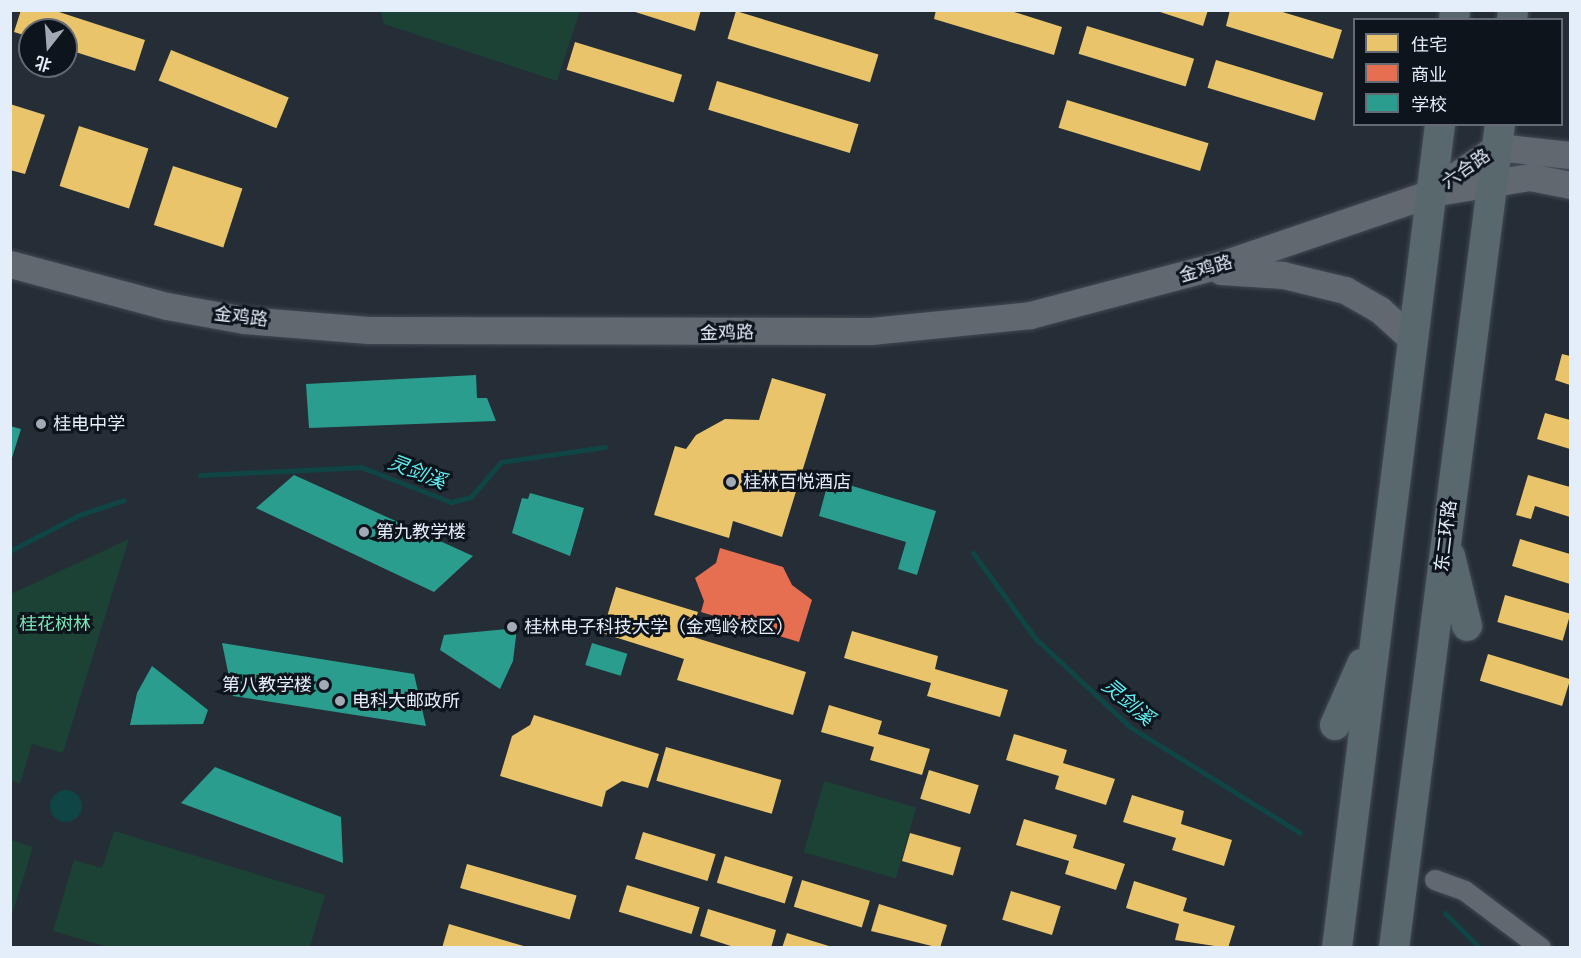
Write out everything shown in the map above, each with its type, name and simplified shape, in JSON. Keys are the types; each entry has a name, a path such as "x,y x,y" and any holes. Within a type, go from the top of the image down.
{"main road":[{"path":"1337,948 1411,338 1440,126"},
{"name":"六合路","path":"1431,193 1498,136 1570,155"},
{"name":"东二环路","path":"1394,948 1498,136"},
{"name":"六合路","path":"1431,193 1492,181 1530,177 1570,185"},
{"name":"金鸡路","path":"10,264 139,301 244,320 369,330 634,334 871,331 1030,315 1193,273 1431,193"},
{"path":"1193,273 1260,272 1324,283 1363,298 1411,338"},
{"path":"1446,537 1467,626"},
{"path":"1335,725 1375,636"}],"street":[{"path":"1434,880 1465,891 1541,948"}],"green space":[{"path":"381,10 580,11 557,81 384,24"},
{"name":"桂花树林","path":"129,539 63,753 32,744 20,784 11,781 11,594"},
{"path":"824,781 916,807 896,879 804,852"},
{"path":"114,831 325,895 310,947 108,947 53,931 74,860 102,868"},
{"path":"11,840 33,847 10,918"}],"shaded area":[{"path":"66,790 77,795 82,806 77,817 66,822 55,817 50,806 55,795"}],"building: 住宅":[{"path":"21,10 53,10 78,18 18,18"},
{"path":"629,10 701,10 695,31"},
{"path":"936,10 1008,10 1062,27 1054,55 934,19"},
{"path":"1154,10 1208,10 1203,26"},
{"path":"1230,10 1276,10 1342,30 1333,59 1226,26"},
{"path":"736,11 878,55 870,82 728,39"},
{"path":"78,18 145,40 135,71 78,53"},
{"path":"18,19 18,33 14,32"},
{"path":"1087,26 1194,59 1186,86 1079,54"},
{"path":"575,42 682,75 674,102 567,70"},
{"path":"171,50 289,98 276,128 159,81"},
{"path":"1216,60 1323,93 1315,120 1208,88"},
{"path":"717,81 859,124 850,153 708,110"},
{"path":"1067,100 1209,143 1200,171 1059,128"},
{"path":"10,104 45,115 25,174 10,170"},
{"path":"79,126 148,149 129,208 60,186"},
{"path":"173,166 242,189 223,248 154,225"},
{"path":"1562,354 1570,356 1570,385 1555,380"},
{"name":"桂林百悦酒店","path":"772,378 826,394 782,537 733,521 729,538 654,515 675,446 686,449 696,435 725,419 759,420"},
{"path":"1545,413 1570,420 1570,449 1537,439"},
{"path":"1528,475 1570,487 1570,517 1535,506 1531,519 1516,515"},
{"path":"1520,539 1570,554 1570,584 1512,566"},
{"path":"616,587 698,612 690,636 806,672 793,715 677,680 684,659 602,633"},
{"path":"1505,595 1570,614 1563,641 1497,622"},
{"path":"852,631 938,656 935,669 1008,690 1000,717 927,696 931,683 844,658"},
{"path":"1488,654 1570,679 1562,706 1480,681"},
{"path":"829,705 882,721 878,734 930,749 922,775 870,760 874,747 821,732"},
{"path":"534,715 659,754 648,788 622,781 606,791 602,807 500,776 512,736 530,725"},
{"path":"1014,734 1067,750 1063,763 1115,779 1106,805 1055,789 1059,776 1006,760"},
{"path":"666,747 781,780 772,814 656,781"},
{"path":"929,770 979,785 970,814 920,799"},
{"path":"1132,795 1184,811 1181,824 1232,840 1224,866 1172,850 1176,838 1123,822"},
{"path":"1024,819 1077,835 1073,848 1125,864 1116,890 1065,874 1069,861 1016,845"},
{"path":"643,832 716,854 707,881 635,859"},
{"path":"910,833 961,848 953,875 902,861"},
{"path":"725,856 793,877 785,904 717,883"},
{"path":"467,864 577,895 570,919 460,888"},
{"path":"802,880 870,901 862,928 794,907"},
{"path":"1134,881 1187,898 1183,911 1235,926 1228,948 1175,940 1179,924 1126,908"},
{"path":"627,885 700,907 691,934 619,912"},
{"path":"1011,891 1061,906 1052,935 1002,920"},
{"path":"879,904 947,925 940,948 871,931"},
{"path":"708,909 776,930 771,948 737,948 700,936"},
{"path":"449,924 527,947 527,948 442,948"},
{"path":"787,933 832,947 832,948 782,948"}],"building: 商业":[{"path":"720,548 783,567 792,585 812,600 799,642 701,612 704,601 695,578 716,563"}],"building: 学校":[{"path":"476,375 477,398 487,398 496,421 309,428 306,384"},
{"path":"10,426 21,429 11,461 10,461"},
{"name":"第九教学楼","path":"294,475 473,556 434,592 256,508"},
{"path":"829,479 936,511 917,575 898,569 906,542 819,516"},
{"path":"530,493 584,508 570,556 512,533 522,498 528,499"},
{"path":"517,628 513,661 500,689 440,650 444,635"},
{"name":"第八教学楼","path":"222,643 414,674 426,726 233,696"},
{"path":"592,643 627,654 621,676 585,665"},
{"path":"152,666 208,710 203,724 130,725 137,693"},
{"path":"215,767 341,817 343,863 181,803"}],"waterway":[{"name":"灵剑溪","path":"200,475 361,467 451,502 471,497 501,462 605,447"},
{"name":"灵剑溪","path":"10,551 79,515 124,500"},
{"name":"灵剑溪","path":"973,553 1035,638 1130,727 1300,833"},
{"name":"灵剑溪","path":"1445,913 1480,948"}],"place":[{"name":"桂电中学","path":"41,424"},
{"name":"桂林百悦酒店","path":"731,482"},
{"name":"第九教学楼","path":"364,532"},
{"name":"桂林电子科技大学（金鸡岭校区）","path":"512,627"},
{"name":"第八教学楼","path":"324,685"},
{"name":"电科大邮政所","path":"340,701"}]}
